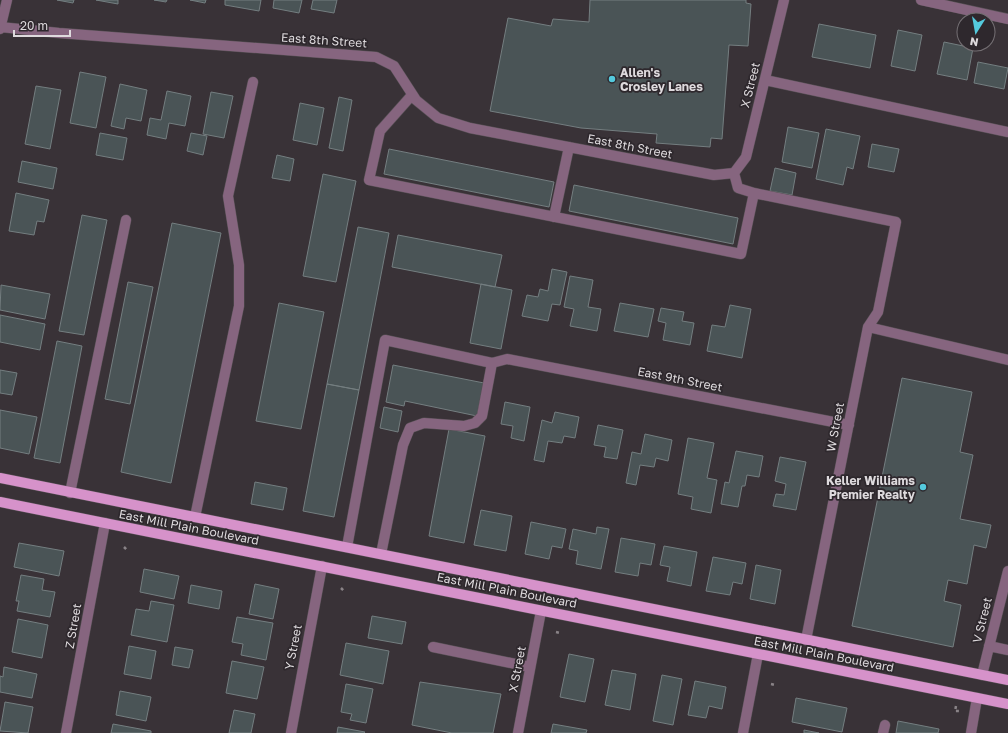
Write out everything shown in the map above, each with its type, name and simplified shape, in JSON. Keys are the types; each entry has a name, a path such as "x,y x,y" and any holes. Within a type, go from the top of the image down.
{"main road":[{"name":"East Mill Plain Boulevard","path":"0,478 1008,680"},
{"name":"East Mill Plain Boulevard","path":"0,502 1008,704"}],"street":[{"path":"0,27 7,0"},
{"name":"X Street","path":"734,173 746,157 784,0"},
{"path":"921,0 1008,19"},
{"name":"East 8th Street","path":"0,27 67,34 376,57 394,66 416,100 438,118 470,128 714,176 734,173"},
{"path":"765,80 1008,132"},
{"path":"195,517 239,306 239,265 228,196 252,82"},
{"path":"412,95 380,131 369,180 741,254 754,193 738,188 734,173"},
{"path":"554,217 569,147"},
{"name":"W Street","path":"754,193 896,222 878,312 868,327 806,640"},
{"path":"70,493 126,220"},
{"path":"868,327 1008,360"},
{"path":"347,547 385,340 492,363 482,416 475,423 464,426 424,423 410,428 403,445 381,554"},
{"name":"East 9th Street","path":"492,363 507,359 848,426"},
{"name":"Z Street","path":"66,733 105,523"},
{"name":"Y Street","path":"291,733 322,566"},
{"name":"V Street","path":"982,675 1008,571"},
{"name":"X Street","path":"518,733 541,611"},
{"path":"989,646 1008,650"},
{"path":"433,647 530,667"},
{"path":"743,733 758,654"},
{"path":"971,733 977,698"}],"path":[{"path":"124,547 128,551"},
{"path":"341,588 345,592"},
{"path":"556,632 560,633"}],"building":[{"path":"57,0 74,0 73,3"},
{"path":"96,0 118,0 118,4"},
{"path":"154,0 167,0 166,2"},
{"path":"190,0 206,0 205,3"},
{"path":"225,0 261,0 259,11 225,5"},
{"path":"274,0 302,0 299,13 273,8"},
{"path":"313,0 337,0 334,13 311,9"},
{"name":"Allen's Crosley Lanes","path":"590,0 746,0 746,3 751,4 748,46 729,45 722,139 711,138 710,147 656,143 657,134 581,128 490,111 508,18 551,26 553,19 589,22"},
{"path":"819,24 876,35 870,68 812,57"},
{"path":"898,30 922,35 915,71 891,66"},
{"path":"944,42 956,44 956,52 972,52 967,80 937,74"},
{"path":"978,62 1008,68 1004,89 974,83"},
{"path":"80,72 106,77 96,128 70,123"},
{"path":"120,84 147,90 141,121 126,118 124,129 111,126"},
{"path":"36,86 61,90 50,149 25,144"},
{"path":"167,91 191,96 185,126 169,123 166,139 147,135 150,118 161,120"},
{"path":"211,92 233,96 224,138 203,134"},
{"path":"339,97 352,100 343,151 329,148"},
{"path":"300,103 324,108 317,145 293,140"},
{"path":"788,127 819,133 812,168 782,162"},
{"path":"826,129 860,136 853,169 847,167 843,185 816,179"},
{"path":"100,133 127,138 123,160 96,155"},
{"path":"191,133 207,136 203,155 187,151"},
{"path":"872,144 899,149 894,172 868,167"},
{"path":"389,149 554,182 549,207 384,174"},
{"path":"277,155 294,159 290,181 272,178"},
{"path":"22,161 57,168 53,189 18,182"},
{"path":"775,168 796,173 792,195 770,191"},
{"path":"323,174 356,181 336,282 303,276"},
{"path":"574,185 738,218 733,244 569,211"},
{"path":"16,193 49,200 44,222 37,221 34,235 9,231"},
{"path":"82,215 107,220 84,335 59,331"},
{"path":"172,223 221,233 171,483 121,472"},
{"path":"358,227 389,233 359,390 327,384"},
{"path":"398,235 502,255 495,287 392,267"},
{"path":"552,269 567,272 560,305 552,304 548,321 522,316 527,295 538,297 540,289 548,291"},
{"path":"570,276 593,280 588,307 601,309 597,331 570,326 574,309 564,307"},
{"path":"128,282 153,287 130,404 105,399"},
{"path":"481,284 512,290 501,349 470,343"},
{"path":"1,285 50,294 45,319 0,310"},
{"path":"279,303 324,312 301,429 256,421"},
{"path":"620,303 654,309 648,337 614,331"},
{"path":"730,305 751,309 742,358 707,351 712,325 725,327"},
{"path":"661,308 684,312 682,321 694,323 690,345 663,340 666,323 658,321"},
{"path":"0,315 45,324 40,350 0,342"},
{"path":"57,341 82,346 60,463 34,458"},
{"path":"393,365 484,383 477,416 405,401 404,406 386,402"},
{"path":"0,370 17,373 12,395 0,393"},
{"name":"Keller Williams Premier Realty","path":"902,378 972,392 960,452 973,455 960,519 991,525 986,548 974,545 967,584 948,580 944,601 961,605 953,647 852,626"},
{"path":"327,384 359,390 334,517 303,511"},
{"path":"505,402 530,407 524,441 511,438 513,426 501,424"},
{"path":"384,407 402,411 398,432 380,428"},
{"path":"0,410 37,417 29,454 0,448"},
{"path":"555,412 579,417 575,438 564,436 562,443 548,441 544,462 534,460 542,420 552,423"},
{"path":"598,425 623,430 617,459 604,457 606,447 594,445"},
{"path":"449,429 485,436 464,543 429,536"},
{"path":"645,434 672,440 668,461 656,458 654,467 640,465 636,485 626,483 632,452 641,454"},
{"path":"688,438 714,443 707,478 717,480 711,513 691,509 693,497 678,494"},
{"path":"736,451 763,456 759,477 747,475 745,486 742,486 738,507 721,504 725,482 729,483"},
{"path":"780,457 806,462 796,510 773,506 776,494 784,495 786,484 775,481"},
{"path":"255,482 287,488 283,510 251,504"},
{"path":"481,510 512,516 506,551 474,545"},
{"path":"531,522 566,529 562,548 552,546 549,559 525,554"},
{"path":"597,527 609,529 601,569 576,564 578,551 569,549 573,529 596,534"},
{"path":"621,538 655,544 651,565 640,563 638,576 615,572"},
{"path":"19,543 64,551 59,576 14,567"},
{"path":"664,546 697,552 691,586 667,581 670,567 660,565"},
{"path":"713,557 746,563 742,584 733,582 730,595 706,591"},
{"path":"756,565 781,570 775,604 750,599"},
{"path":"144,569 179,576 174,599 140,592"},
{"path":"21,575 44,579 42,590 55,592 50,617 17,611 19,601 16,601"},
{"path":"255,584 279,589 273,619 249,614"},
{"path":"191,585 222,591 219,609 188,603"},
{"path":"151,601 174,605 167,642 131,635 136,609 149,611"},
{"path":"372,616 406,622 402,644 368,638"},
{"path":"237,617 273,623 266,660 241,655 243,644 232,642"},
{"path":"18,619 48,625 42,658 12,652"},
{"path":"346,643 389,651 383,684 340,675"},
{"path":"129,646 156,651 151,679 124,674"},
{"path":"175,647 193,650 189,668 172,665"},
{"path":"569,654 594,659 585,702 560,697"},
{"path":"232,661 264,667 257,699 226,693"},
{"path":"4,667 37,674 32,698 0,692 0,676 3,677"},
{"path":"612,670 636,674 630,710 605,705"},
{"path":"662,675 682,679 673,725 653,721"},
{"path":"695,681 726,687 722,709 709,706 706,718 688,715"},
{"path":"420,682 501,694 493,733 452,733 412,725"},
{"path":"346,684 373,689 366,723 350,720 352,714 341,712"},
{"path":"120,691 151,697 146,721 116,715"},
{"path":"796,698 847,708 842,732 792,722"},
{"path":"5,702 33,707 28,733 0,731"},
{"path":"234,710 255,714 251,733 229,733"},
{"path":"898,721 939,729 938,733 896,733"},
{"path":"113,724 151,731 151,733 111,733"},
{"path":"553,724 587,730 586,733 551,733"},
{"path":"338,727 365,732 337,733"},
{"path":"804,730 819,733 804,733"}],"place":[{"name":"Allen's Crosley Lanes","path":"612,79"},
{"name":"Keller Williams Premier Realty","path":"923,487"}]}
